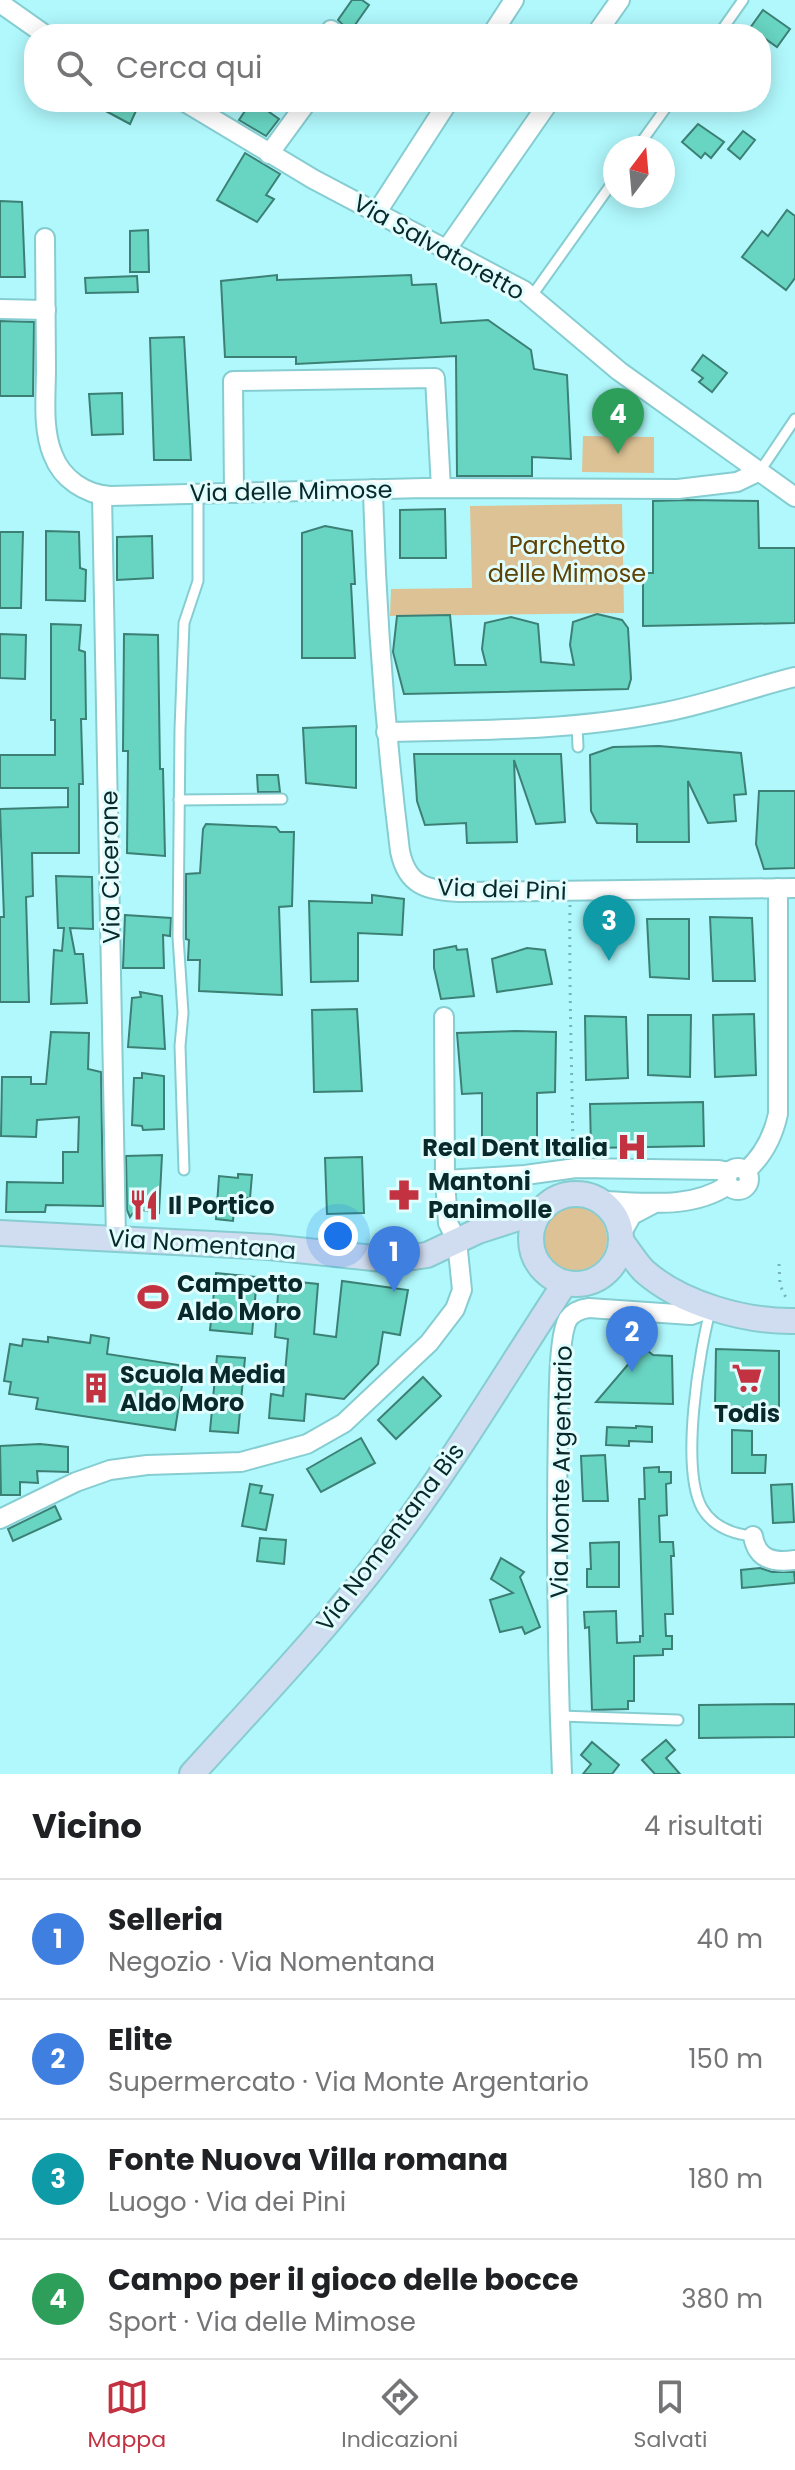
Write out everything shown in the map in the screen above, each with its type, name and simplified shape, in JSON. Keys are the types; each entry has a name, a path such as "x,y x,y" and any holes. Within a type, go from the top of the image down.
{"main road":[{"path":"532,1248 534,1222 540,1211 558,1197 580,1194 601,1201 618,1221 621,1238 619,1255 601,1277"},
{"name":"Via Nomentana","path":"0,1233 277,1248 392,1260 421,1256 469,1234 540,1211"},
{"path":"493,1226 515,1234 532,1248 543,1270 565,1283 589,1282 618,1274 661,1283"},
{"path":"621,1238 643,1269 661,1283 711,1308 757,1319 795,1321"},
{"name":"Via Nomentana Bis","path":"192,1774 335,1615 392,1544 459,1448 565,1283"}],"street":[{"path":"498,24 514,0"},
{"path":"603,24 620,0"},
{"path":"0,3 28,24"},
{"name":"Via Salvatoretto","path":"201,112 269,154 531,297 619,371 795,497"},
{"path":"269,154 300,112"},
{"path":"377,212 442,112"},
{"path":"446,250 542,112"},
{"name":"Via delle Mimose","path":"45,238 46,410 51,451 60,469 89,492 102,495 441,488 696,488 737,482 760,471"},
{"path":"0,309 46,310"},
{"path":"234,493 233,381 435,378 441,488"},
{"name":"Via dei Pini","path":"373,489 376,600 386,732 402,860 408,874 425,887 459,892 786,888"},
{"name":"Via Cicerone","path":"102,495 116,1239"},
{"path":"386,732 577,725 667,712 795,677"},
{"path":"601,1201 653,1204 704,1197 762,1153 778,1114 786,888"},
{"path":"0,1519 76,1482 110,1470 147,1465 241,1462 288,1450 330,1433 423,1349 455,1309 462,1285 457,1241 448,1223 445,1180 444,1017"},
{"path":"445,1180 576,1168 719,1170 734,1176"},
{"path":"621,1238 632,1215 653,1204"},
{"name":"Via Monte Argentario","path":"562,1774 556,1574 559,1393 566,1323 574,1314 589,1308 691,1315 711,1308"},
{"path":"753,1536 755,1547 764,1557 795,1560"}],"lane":[{"path":"726,24 743,0"},
{"path":"646,136 663,112"},
{"path":"531,297 603,196"},
{"path":"760,471 795,419"},
{"path":"184,1170 180,1046 183,1013 178,937 179,800 183,635 186,613 198,581 198,494"},
{"path":"577,725 578,747"},
{"path":"179,800 282,799"},
{"path":"711,1308 700,1361 695,1415 693,1450 697,1493 701,1506 715,1523 727,1531 753,1536"},
{"path":"560,1716 678,1720"}],"path":[{"path":"570,902 573,1146"},
{"path":"779,1264 778,1275 785,1298"}],"green space":[{"path":"583,436 654,437 654,473 582,472"},
{"name":"Parchetto delle Mimose","path":"622,504 624,613 390,616 391,589 472,588 470,506"},
{"path":"575,1207 598,1216 607,1239 598,1262 575,1271 552,1262 543,1239 552,1216"}],"building":[{"path":"352,0 362,0 369,5 356,24 342,24 338,20"},
{"path":"763,10 790,29 777,47 771,43 771,24 753,24"},
{"path":"108,112 135,112 130,124"},
{"path":"244,112 269,112 279,119 266,136 239,120"},
{"path":"698,124 724,142 711,158 705,153 701,158 682,142"},
{"path":"743,131 755,140 740,159 728,149"},
{"path":"245,153 280,174 266,195 274,199 257,222 217,200"},
{"path":"0,201 22,202 25,277 0,277"},
{"path":"787,210 795,216 795,278 786,290 742,257 762,231 768,236"},
{"path":"148,230 149,272 130,272 130,231"},
{"path":"277,275 277,280 411,275 412,285 436,284 441,323 488,320 531,350 534,369 567,375 571,459 532,457 532,476 457,476 456,356 296,364 296,357 225,357 221,281"},
{"path":"137,276 138,292 86,293 85,278"},
{"path":"0,321 34,322 33,396 0,396"},
{"path":"184,337 191,460 154,460 150,338"},
{"path":"703,355 727,373 712,392 699,382 703,378 692,370"},
{"path":"122,393 123,434 92,435 89,394"},
{"path":"653,501 758,501 759,548 795,548 795,623 643,626 643,573 653,573"},
{"path":"445,509 446,558 400,558 400,510"},
{"path":"325,526 352,531 355,658 302,658 302,533"},
{"path":"46,531 79,532 80,568 86,570 85,601 46,600"},
{"path":"0,532 23,532 21,608 0,608"},
{"path":"152,536 153,578 117,580 117,537"},
{"path":"597,614 622,620 628,628 631,679 628,689 404,694 393,652 397,616 450,615 455,665 486,665 482,649 485,623 511,617 538,624 541,662 574,665 570,645 573,622"},
{"path":"51,624 81,625 79,650 85,652 86,719 81,719 83,784 79,784 79,853 32,853 33,896 26,897 29,1002 0,1002 0,917 4,917 0,809 68,807 68,788 0,788 0,755 55,755 55,720 51,720"},
{"path":"0,634 26,635 25,679 0,678"},
{"path":"124,634 158,635 165,856 127,853 128,751 123,751"},
{"path":"356,726 356,788 306,783 303,728"},
{"path":"659,746 741,753 746,794 734,795 736,821 708,823 688,781 689,842 637,842 637,824 597,823 591,811 590,755 613,747"},
{"path":"414,754 561,754 565,822 536,824 514,760 517,842 467,843 466,823 425,825 417,801"},
{"path":"257,775 278,775 280,792 258,792"},
{"path":"759,791 795,791 795,868 764,869 756,844"},
{"path":"206,824 276,827 280,832 294,832 292,906 279,907 282,995 199,991 200,960 188,960 186,874 200,873"},
{"path":"56,876 92,877 93,929 70,928 75,954 83,954 87,1003 51,1004 54,950 62,951 64,928 58,928"},
{"path":"372,895 404,899 402,935 358,933 358,981 311,982 309,901 372,903"},
{"path":"125,915 171,918 170,936 163,935 164,968 123,968"},
{"path":"710,917 752,918 755,981 713,981"},
{"path":"647,919 689,919 689,979 650,977"},
{"path":"456,946 457,950 467,949 474,996 441,999 434,968 434,950"},
{"path":"527,948 545,950 552,984 497,992 492,959"},
{"path":"140,992 162,996 165,1049 128,1047 132,998 141,997"},
{"path":"357,1009 362,1091 314,1092 312,1010"},
{"path":"754,1014 756,1075 715,1077 713,1015"},
{"path":"648,1015 691,1015 690,1077 648,1075"},
{"path":"585,1016 626,1017 628,1078 586,1080"},
{"path":"51,1032 89,1033 88,1069 101,1072 103,1206 46,1205 45,1212 6,1212 7,1182 63,1183 63,1152 78,1152 79,1117 37,1120 36,1137 1,1136 2,1077 31,1077 31,1084 46,1084"},
{"path":"556,1032 555,1092 537,1093 537,1141 482,1142 482,1093 462,1094 457,1033"},
{"path":"142,1073 164,1076 164,1129 143,1130 142,1126 132,1125 134,1078 142,1078"},
{"path":"703,1102 704,1146 591,1148 590,1104"},
{"path":"162,1155 159,1213 136,1209 130,1217 127,1210 126,1156"},
{"path":"362,1157 364,1213 327,1214 325,1158"},
{"path":"238,1174 252,1175 250,1198 235,1197 233,1221 216,1219 219,1176 238,1178"},
{"path":"216,1273 257,1277 252,1334 210,1330"},
{"path":"279,1280 318,1284 314,1334 336,1337 342,1281 408,1290 400,1335 383,1332 378,1364 344,1399 306,1394 304,1421 269,1418 271,1394 283,1396 288,1339 275,1337"},
{"name":"Scuola Media Aldo Moro","path":"91,1335 109,1338 107,1354 185,1366 175,1430 36,1409 38,1398 9,1394 11,1382 4,1381 10,1344 22,1346 23,1339 48,1342 48,1337 90,1343"},
{"path":"643,1347 653,1355 672,1356 673,1404 596,1402"},
{"name":"Todis","path":"716,1349 779,1351 779,1410 715,1406"},
{"path":"217,1356 245,1358 238,1433 210,1431"},
{"path":"423,1377 441,1396 396,1439 378,1420"},
{"path":"607,1427 652,1427 652,1442 629,1441 629,1446 606,1445"},
{"path":"732,1430 752,1431 752,1455 766,1455 765,1473 732,1473"},
{"path":"361,1438 375,1463 321,1492 307,1469"},
{"path":"40,1444 68,1447 68,1472 37,1471 38,1483 20,1482 20,1495 1,1495 0,1446"},
{"path":"605,1455 608,1501 583,1501 581,1456"},
{"path":"659,1467 659,1472 671,1472 671,1483 666,1484 667,1515 659,1516 660,1542 673,1542 673,1614 665,1614 666,1636 672,1636 672,1649 663,1649 663,1655 634,1656 634,1701 628,1701 628,1709 592,1710 589,1627 585,1628 584,1612 616,1611 617,1643 640,1642 640,1636 643,1636 639,1499 645,1499 644,1468"},
{"path":"250,1484 262,1486 260,1493 273,1495 266,1530 242,1526"},
{"path":"792,1484 794,1522 773,1523 771,1485"},
{"path":"55,1506 61,1519 13,1541 8,1529"},
{"path":"260,1538 286,1540 284,1564 257,1561"},
{"path":"619,1542 619,1587 587,1587 587,1569 591,1569 590,1543"},
{"path":"501,1558 524,1572 520,1577 540,1627 525,1634 522,1627 500,1632 490,1600 513,1593 491,1579"},
{"path":"760,1568 772,1572 794,1572 795,1583 742,1588 741,1570"},
{"path":"795,1704 795,1737 699,1738 699,1705"},
{"path":"666,1740 675,1750 666,1758 680,1774 655,1774 642,1760"},
{"path":"592,1742 619,1765 612,1774 583,1774 591,1764 581,1755"}],"place":[{"name":"Campo per il gioco delle bocce","path":"618,454"},
{"name":"Fonte Nuova Villa romana","path":"609,961"},
{"name":"Real Dent Italia","path":"632,1147"},
{"name":"Mantoni Panimolle","path":"404,1195"},
{"name":"Il Portico","path":"144,1205"},
{"name":"Selleria","path":"394,1292"},
{"name":"Campetto Aldo Moro","path":"153,1297"},
{"name":"Elite","path":"632,1372"},
{"name":"Todis","path":"747,1378"},
{"name":"Scuola Media Aldo Moro","path":"96,1388"}]}
